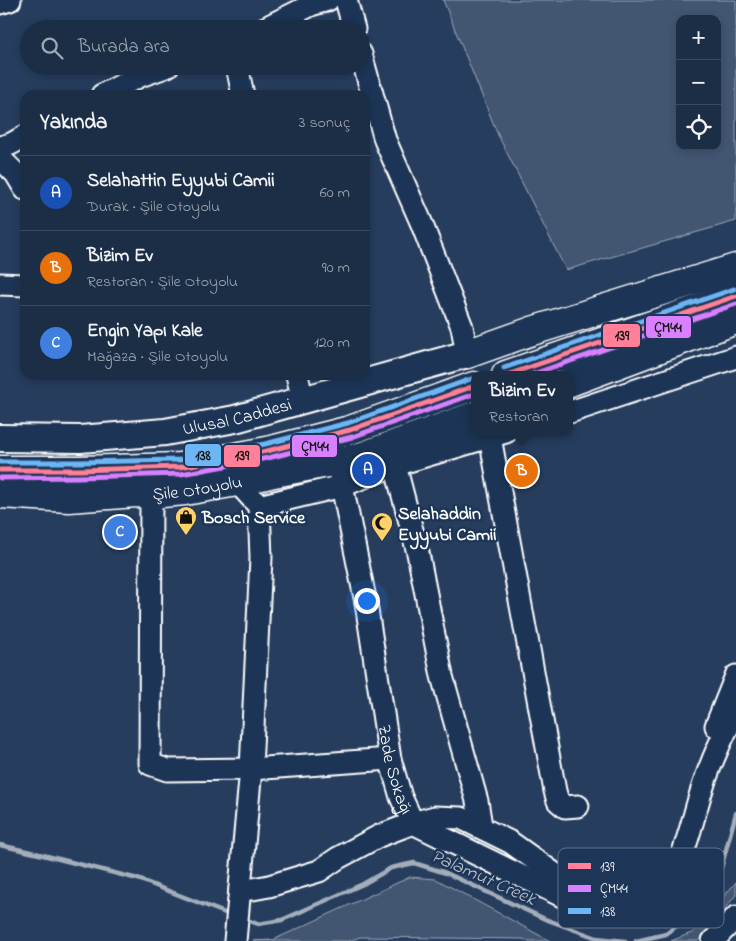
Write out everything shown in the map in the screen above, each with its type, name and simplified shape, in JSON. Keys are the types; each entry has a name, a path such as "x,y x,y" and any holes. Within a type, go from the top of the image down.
{"highway":[{"path":"467,354 532,331 736,268"},
{"path":"518,371 736,296"},
{"path":"578,379 736,320"},
{"path":"697,334 736,332"},
{"name":"Şile Otoyolu","path":"0,470 79,470 180,466 257,453 350,430 471,387"},
{"name":"Şile Otoyolu","path":"0,494 69,498 136,493 151,494 185,491 237,482 340,474 360,457 392,456 471,417"}],"main road":[{"name":"Ulusal Caddesi","path":"0,438 80,439 165,432 235,419 467,354"}],"street":[{"path":"0,3 10,0"},
{"path":"281,20 311,5 328,0"},
{"path":"346,0 352,20"},
{"path":"112,90 143,75"},
{"path":"239,75 242,90"},
{"path":"367,75 385,140 421,222 459,319 467,354"},
{"path":"0,147 20,139"},
{"path":"0,158 20,181"},
{"path":"0,284 20,285"},
{"path":"578,379 574,410 734,360"},
{"path":"298,380 303,401"},
{"path":"481,826 477,801 442,676 418,553 392,456 493,436"},
{"path":"498,436 555,791 558,801 565,807 578,806"},
{"path":"259,506 340,474"},
{"name":"Zade Sokağı","path":"340,474 366,603 390,759 401,797 413,823 558,894"},
{"path":"235,941 251,769 261,558 259,506 237,482"},
{"path":"151,494 150,764 167,770 251,769 390,759"},
{"path":"675,848 711,739 736,676"},
{"name":"Zade Sokağı","path":"684,848 717,748 736,711"},
{"path":"240,889 269,886 319,871 338,858 379,836 435,817 461,818 481,826 510,842 558,876"},
{"path":"714,941 736,917"}],"shaded area":[{"path":"443,0 736,0 736,221 566,270 498,135"},
{"path":"410,877 436,879 550,941 360,937 349,941 253,941 273,940"},
{"path":"736,882 736,895 724,910 724,896"},
{"path":"697,928 709,928 698,941 671,941 694,932"}],"waterway":[{"name":"Palamut Creek","path":"724,857 736,813"},
{"name":"Palamut Creek","path":"0,845 138,879 225,913"},
{"name":"Palamut Creek","path":"250,921 258,924 282,920 363,884 391,868 414,863 446,873 558,924"},
{"name":"Palamut Creek","path":"570,928 597,938 625,941"},
{"name":"Palamut Creek","path":"636,941 666,934 674,928"}],"transit line":[{"name":"138","path":"504,368 734,289"},
{"name":"139","path":"519,371 736,296"},
{"name":"ÇM44","path":"542,371 736,304"},
{"name":"138","path":"0,462 179,460 265,444 348,423 471,379"},
{"name":"139","path":"0,470 180,467 267,451 350,430 471,387"},
{"name":"ÇM44","path":"0,478 181,474 268,458 352,437 471,395"}],"place":[{"name":"Selahattin Eyyubi Camii","path":"368,470"},
{"name":"Bizim Ev","path":"522,471"},
{"name":"Engin Yapı Kale","path":"120,532"},
{"name":"Bosch Service","path":"186,536"},
{"name":"Selahaddin Eyyubi Camii","path":"382,542"}]}
